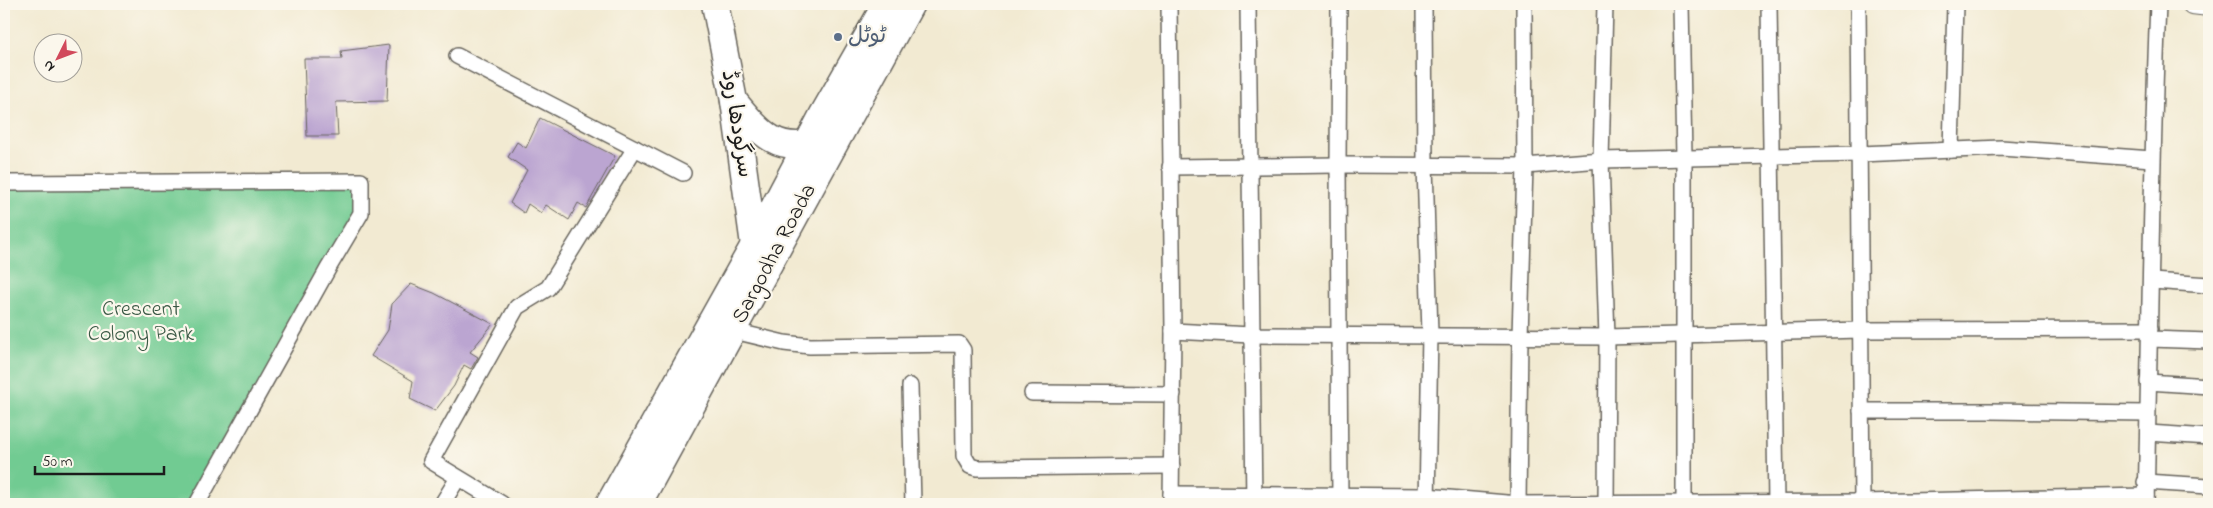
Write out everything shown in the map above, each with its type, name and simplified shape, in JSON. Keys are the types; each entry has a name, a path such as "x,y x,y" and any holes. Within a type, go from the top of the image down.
{"highway":[{"name":"سرگودھا روڈ","path":"715,4 734,101 754,245"},
{"name":"Sargodha Roada","path":"608,504 754,245 807,145 886,4"},
{"name":"Sargodha Roada","path":"638,504 911,4"},
{"path":"734,101 754,125 770,139 790,146 807,145 840,135"}],"street":[{"path":"1169,4 1173,331 1171,499 1426,500 1518,504 1862,503 2146,494 2209,486"},
{"path":"1248,4 1254,499"},
{"path":"1339,4 1340,500"},
{"path":"1424,4 1425,165 1430,334 1426,500"},
{"path":"1518,504 1525,166 1524,4"},
{"path":"1604,4 1601,160 1608,337 1606,504"},
{"path":"1681,4 1684,157 1684,503"},
{"path":"1769,4 1776,504"},
{"path":"1858,4 1862,503"},
{"path":"1951,150 1955,4"},
{"path":"2146,494 2152,281 2152,159 2158,4"},
{"path":"2192,4 2209,6"},
{"path":"457,56 683,173"},
{"path":"502,504 431,461 517,307 548,288 635,148"},
{"path":"1170,167 1338,164 1525,166 1601,160 1860,154 2000,148 2152,159"},
{"path":"4,183 361,181 361,213 197,504"},
{"path":"2152,281 2209,285"},
{"path":"734,330 784,343 810,346 959,344 963,350 964,456 970,466 977,468 1172,466"},
{"path":"1173,331 1251,334 1430,334 1608,337 1860,330 2150,334 2209,341"},
{"path":"2148,382 2209,386"},
{"path":"910,386 913,504"},
{"path":"1032,393 1173,394"},
{"path":"1861,412 2148,413"},
{"path":"2148,433 2209,437"},
{"path":"442,504 458,478"}],"green space":[{"name":"Crescent Colony Park","path":"361,182 361,213 197,504 4,504 4,183"}],"building":[{"path":"389,45 387,101 336,102 338,136 307,136 304,59 342,59 341,51"},
{"path":"540,118 615,156 586,208 578,203 569,220 546,205 541,213 528,204 524,213 510,203 527,170 508,157 517,142 526,148"},
{"path":"411,284 434,293 493,324 470,352 478,357 471,369 464,365 454,386 435,411 410,399 413,381 371,356 388,330 392,304"}],"place":[{"name":"ٹوٹل","path":"838,37"}]}
